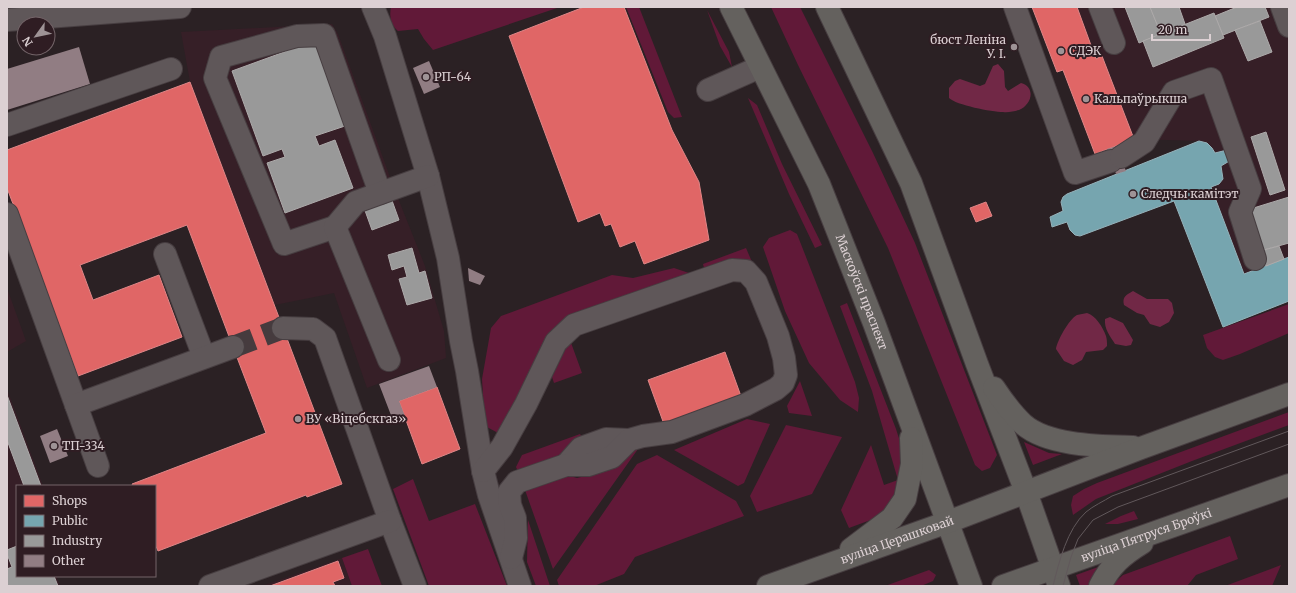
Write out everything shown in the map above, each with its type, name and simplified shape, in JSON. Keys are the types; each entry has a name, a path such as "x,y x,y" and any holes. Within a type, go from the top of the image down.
{"main road":[{"name":"Маскоўскі праспект","path":"731,7 819,184 874,323 971,586"},
{"path":"830,8 911,183 977,364 1026,492 1056,577"},
{"path":"977,364 1006,406 1024,424 1045,437 1092,445 1141,448"},
{"path":"1026,492 1289,394"},
{"path":"832,562 892,518 905,499 912,464 911,421"},
{"name":"вуліца Пятруся Броўкі","path":"1003,586 1056,577 1168,527 1289,485"},
{"name":"вуліца Церашковай","path":"768,586 948,522 1026,492"},
{"path":"1100,586 1110,569 1125,553 1168,527"}],"lane":[{"path":"7,20 180,7"},
{"path":"373,7 385,36 428,176 448,258 460,341 467,371 483,471 489,495 520,586"},
{"path":"1015,7 1075,173 1116,159 1144,142 1174,92 1211,79 1250,189 1240,212 1255,259"},
{"path":"1100,7 1114,43"},
{"path":"1282,7 1289,26"},
{"path":"380,193 324,35 297,36 221,57 215,78 284,244 335,227 356,202 428,176"},
{"path":"708,90 760,67"},
{"path":"7,125 171,69"},
{"path":"7,214 98,466"},
{"path":"335,227 388,360"},
{"path":"165,254 204,357"},
{"path":"483,471 502,447 526,404 556,342 574,325 732,270 746,272 756,282 778,336 784,358 786,374 783,383 776,389 745,405 672,432 643,436 629,440 606,439 581,448 566,465 517,482 510,492 510,505 515,518 516,538 510,558"},
{"path":"283,328 313,330 325,338 390,521 415,586"},
{"path":"76,404 233,347"},
{"path":"210,586 390,521"}],"shaded area":[{"path":"391,7 560,7 433,50 418,29 398,31 396,29 391,20"},
{"path":"626,7 639,7 682,117 674,118 668,112"},
{"path":"771,7 800,7 873,153 915,243 997,455 990,468 982,471 975,465 888,248"},
{"path":"1077,7 1289,7 1289,257 1244,274 1211,187 1219,184 1223,179 1221,166 1231,160 1215,153 1207,143 1199,141 1134,139 1102,57 1096,59"},
{"path":"707,10 729,52 732,67 720,46"},
{"name":"ВУ «Віцебскгаз»","path":"332,24 338,34 394,188 425,266 444,331 446,358 367,388 334,293 275,305 190,82 181,32"},
{"path":"998,64 1004,71 1005,87 1008,91 1021,83 1029,88 1029,100 1023,108 1011,112 998,112 966,106 949,98 949,88 955,81 960,79 980,86 985,84 993,66"},
{"path":"748,98 757,105 782,164 822,245 815,248 789,194"},
{"path":"790,230 797,234 855,382 859,398 858,412 840,400 809,363 785,311 763,247 769,238"},
{"path":"746,248 752,262 750,266 705,272 703,264"},
{"path":"674,268 692,274 565,322 500,434 485,426 482,379 491,328 501,316 612,275 633,278"},
{"path":"7,288 26,341 7,352"},
{"path":"1133,291 1147,299 1168,299 1172,303 1174,313 1169,322 1160,327 1150,324 1144,315 1137,313 1124,305 1125,296"},
{"path":"847,303 896,429 904,454 894,502 876,518 849,528 841,510 871,445 884,485 898,480 872,391 840,306"},
{"path":"1289,304 1289,333 1223,360 1215,357 1207,348 1203,335"},
{"path":"1087,313 1093,316 1101,325 1106,336 1107,346 1103,350 1086,352 1082,360 1073,365 1064,361 1056,349 1057,345 1070,321 1077,315"},
{"path":"1110,317 1123,323 1133,340 1131,345 1126,346 1115,344 1105,326 1105,319"},
{"path":"570,340 582,373 554,383 552,377"},
{"path":"800,381 812,416 789,413 787,406"},
{"path":"7,389 43,485 16,485 16,577 56,577 60,586 7,586"},
{"path":"1289,412 1289,425 1096,499 1073,515 1071,505 1073,496 1084,489"},
{"path":"747,419 770,424 744,483 738,486 674,450"},
{"path":"786,425 842,437 812,494 757,512 750,496"},
{"path":"580,434 583,439 561,460 520,476 516,467 522,455"},
{"path":"1024,442 1049,453 1062,454 1033,465"},
{"path":"635,444 638,449 553,569 525,490 563,474 577,478 597,473"},
{"path":"657,455 736,501 744,516 635,557 624,574 594,586 559,586 557,580 637,464"},
{"path":"413,479 429,521 475,504 507,586 429,586 393,489"},
{"path":"1134,511 1138,519 1118,524 1105,524 1121,516"},
{"path":"528,520 550,586 536,586 527,562"},
{"path":"1230,536 1238,559 1196,575 1187,586 1111,586 1123,575"},
{"path":"368,549 382,586 352,586 342,558"},
{"path":"342,558 352,586 262,586"},
{"path":"1281,565 1272,586 1225,586"},
{"path":"1101,566 1090,586 1080,586 1076,575"},
{"path":"929,570 936,575 933,581 921,586 885,586"}],"building: Shops":[{"path":"584,7 624,7 672,130 699,182 709,240 644,264 635,241 620,247 611,224 605,226 600,213 578,222 509,36"},
{"path":"1032,7 1077,7 1096,59 1102,56 1134,139 1095,154 1063,70 1057,72"},
{"path":"190,82 342,484 307,497 306,495 158,551 156,546 156,485 132,484 266,433 187,225 80,265 93,300 159,275 182,337 78,376 7,188 7,150"},
{"path":"986,202 992,216 976,222 970,208"},
{"path":"725,352 742,399 665,427 648,380"},
{"path":"437,387 460,449 422,464 399,401"},
{"path":"338,561 344,578 333,582 335,586 270,586"}],"building: Public":[{"path":"1199,141 1207,143 1215,153 1227,150 1231,160 1221,166 1223,179 1219,184 1211,187 1244,274 1289,257 1289,301 1223,327 1174,201 1080,236 1075,235 1070,230 1067,222 1052,227 1050,217 1063,211 1061,202 1063,197 1067,194"}],"building: Industry":[{"path":"1125,7 1150,7 1161,34 1139,43"},
{"path":"1150,7 1179,7 1185,24 1161,34"},
{"path":"1237,7 1265,7 1269,17 1223,35 1215,16"},
{"path":"1214,13 1224,38 1153,67 1143,41"},
{"path":"1260,21 1272,52 1248,61 1235,30"},
{"path":"317,40 348,125 315,136 319,146 335,140 353,188 285,213 267,163 285,157 282,149 263,156 232,71"},
{"path":"1266,132 1285,190 1270,195 1251,137"},
{"path":"390,195 399,220 372,230 363,205"},
{"path":"1289,197 1289,243 1260,251 1247,210"},
{"path":"1279,246 1284,259 1266,266 1260,251"},
{"path":"412,248 419,273 425,271 432,298 407,305 399,279 407,277 404,266 392,270 388,255"},
{"path":"7,395 41,485 24,485 7,440"},
{"path":"16,546 16,577 54,577 58,586 7,586 7,569 12,567 7,550"}],"building: Other":[{"path":"79,47 90,84 7,110 7,69 50,56 56,56 56,54"},
{"name":"РП-64","path":"429,61 440,87 424,94 413,68"},
{"path":"1117,146 1126,171 1116,174 1107,149"},
{"path":"468,268 485,276 480,285 469,281"},
{"path":"429,366 437,387 399,401 406,419 394,423 379,384"},
{"name":"ТП-334","path":"57,429 68,456 50,463 40,436"}],"tunnel":[{"path":"233,347 283,328"}],"tram line":[{"path":"1053,586 1061,557 1069,537 1079,519 1092,508 1112,496 1289,431"},
{"path":"1063,586 1078,539 1093,520 1118,507 1289,444"}],"place":[{"name":"бюст Леніна У. І.","path":"1014,47"},
{"name":"СДЭК","path":"1061,51"},
{"name":"РП-64","path":"426,77"},
{"name":"Кальпаўрыкша","path":"1086,99"},
{"name":"Следчы камітэт","path":"1133,194"},
{"name":"ВУ «Віцебскгаз»","path":"298,419"},
{"name":"ТП-334","path":"54,446"}]}
